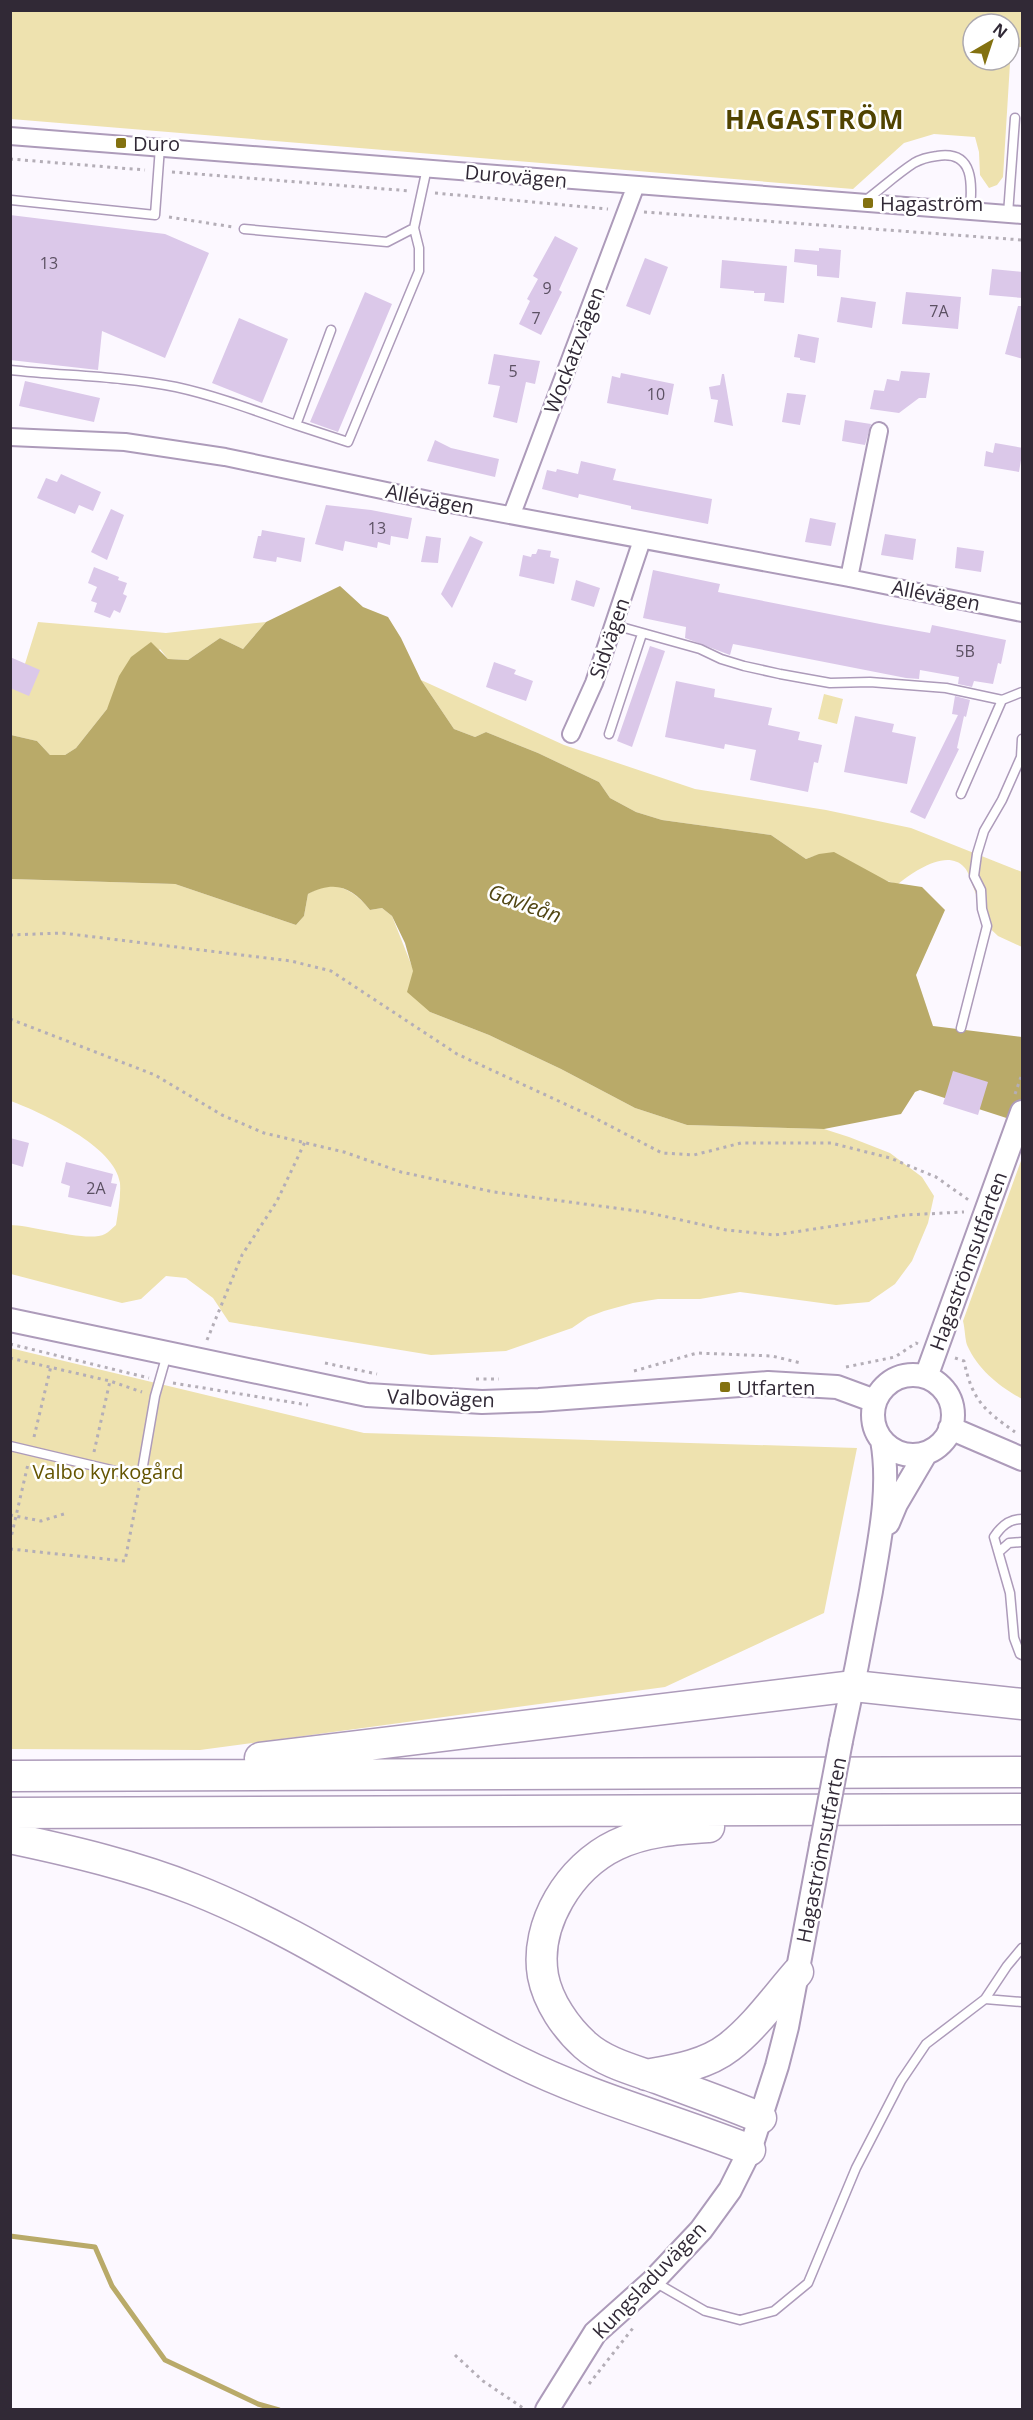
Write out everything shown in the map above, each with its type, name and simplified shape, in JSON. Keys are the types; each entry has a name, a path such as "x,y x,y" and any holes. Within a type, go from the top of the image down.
{"highway":[{"path":"121,1775 854,1686 1023,1704"},
{"path":"10,1776 1023,1772"},
{"path":"10,1813 493,1809 1023,1809"},
{"path":"761,2118 610,2061 585,2045 552,2002 543,1975 548,1924 558,1900 573,1878 592,1860 615,1846 640,1836 676,1829 889,1810"},
{"path":"10,1838 93,1857 194,1889 291,1935 520,2063 750,2150"},
{"path":"646,2075 704,2061 728,2048 747,2031 798,1972"}],"main road":[{"name":"Hagaströmsutfarten","path":"926,1377 943,1354 1021,1117"},
{"name":"Valbovägen","path":"10,1320 367,1395 420,1400 482,1402 539,1400 768,1383 837,1387 875,1401"},
{"name":"Hagaströmsutfarten","path":"750,2150 777,2066 798,1972 879,1547 886,1461 882,1440 875,1427 873,1414 875,1401 881,1390 896,1379 914,1375 926,1377 946,1392 953,1416 950,1428 941,1443 926,1453 896,1504 879,1547"},
{"path":"950,1428 1023,1459"},
{"path":"882,1440 903,1454 926,1453"},
{"name":"Kungsladuvägen","path":"547,2409 595,2333 653,2281 701,2230 730,2190 750,2150"}],"street":[{"name":"Durovägen","path":"10,136 1015,215"},
{"name":"Wockatzvägen","path":"512,514 636,185"},
{"path":"849,578 879,431"},
{"name":"Allévägen","path":"10,437 159,446 225,457 434,501 849,578 1023,613"},
{"name":"Sidvägen","path":"571,734 594,683 642,540"}],"lane":[{"path":"1015,118 1011,173 1015,215"},
{"path":"11,200 155,215 160,147"},
{"path":"863,203 916,162 943,155 956,157 966,165 970,175 970,211"},
{"path":"10,370 111,378 176,387 348,442 420,271 419,248 414,228 427,168"},
{"path":"1011,173 1023,174"},
{"path":"244,229 387,242 414,228"},
{"path":"296,425 331,330"},
{"path":"614,625 700,649 744,666 830,683 870,682 946,688 1002,700 1023,692"},
{"path":"609,734 642,634"},
{"path":"962,795 1002,700"},
{"path":"961,1028 987,926 982,909 981,890 974,876 977,854 984,831 1002,800 1021,757 1023,739"},
{"path":"10,1446 141,1477 155,1396 168,1353"},
{"path":"1023,1519 1014,1519 1001,1527 994,1537 1000,1551 1001,1568 1010,1593 1014,1638 1020,1654 1023,1655"},
{"path":"1000,1551 1009,1543 1023,1542"},
{"path":"653,2281 705,2311 740,2320 774,2311 808,2283 856,2168 901,2081 926,2044 985,1999 1007,1966 1023,1948"},
{"path":"985,1999 1023,2002"}],"path":[{"path":"10,159 627,211 1023,240"},
{"path":"155,215 244,229"},
{"path":"10,935 62,933 291,961 331,971 457,1054 591,1116 662,1153 694,1155 741,1143 831,1143 890,1158 927,1173 974,1203"},
{"path":"10,1019 155,1075 222,1115 264,1133 344,1152 401,1172 494,1192 645,1212 745,1232 775,1234 905,1215 970,1212"},
{"path":"218,1342 207,1340 242,1255 277,1201 305,1142"},
{"path":"839,1368 895,1357 916,1343 964,1361 976,1396 988,1413 1023,1435"},
{"path":"630,1373 697,1353 772,1356 810,1366"},
{"path":"10,1358 110,1381 155,1396"},
{"path":"317,1362 380,1374"},
{"path":"10,1542 51,1366"},
{"path":"470,1379 506,1379"},
{"path":"92,1464 110,1381"},
{"path":"10,1549 125,1561 141,1477"},
{"path":"10,1515 41,1521 64,1514"},
{"path":"586,2389 636,2325"},
{"path":"454,2355 483,2381 526,2409"}],"green space":[{"path":"1022,10 1022,47 1021,12 961,12 961,72 1009,72 1003,177 997,185 989,188 980,175 979,152 975,137 934,134 904,143 853,189 11,119 11,11"},
{"path":"38,622 166,633 266,622 243,649 220,638 188,660 168,659 160,649 76,748 65,755 50,755 37,741 11,735 11,686 24,667"},
{"path":"421,680 564,745 695,789 826,810 911,828 1022,872 1022,947 998,936 981,920 980,904 969,874 957,862 949,860 930,864 898,884 886,881 854,863 832,855 819,855 806,859 771,835 662,820 636,812 610,798 599,782 538,753 486,732 475,737 454,729"},
{"path":"824,694 843,699 837,724 818,719"},
{"path":"11,879 175,884 296,925 304,916 308,894 324,886 345,889 361,900 370,910 382,908 392,916 430,1012 489,1035 635,1108 687,1125 824,1129 890,1153 922,1177 934,1196 928,1223 912,1261 895,1284 869,1302 836,1305 740,1292 700,1299 658,1299 604,1311 588,1317 572,1328 506,1351 431,1355 229,1322 213,1298 186,1278 166,1276 141,1299 122,1303 11,1274 10,1225 73,1235 105,1234 116,1225 120,1183 115,1169 91,1144 58,1122 11,1101"},
{"path":"1022,1158 1022,1399 983,1370 967,1345 963,1321"},
{"name":"Valbo kyrkogård","path":"10,1348 364,1433 857,1448 824,1613 665,1687 200,1750 11,1749"}],"water":[{"name":"Gavleån","path":"340,586 363,607 388,617 421,680 454,729 475,737 486,732 538,753 599,782 610,798 636,812 662,820 771,835 806,859 834,852 889,882 922,887 945,910 916,975 933,1026 1022,1037 1022,1123 920,1090 915,1092 901,1114 824,1129 687,1125 635,1108 489,1035 430,1012 407,992 413,971 405,943 392,916 382,908 370,910 357,896 342,888 327,887 308,894 304,916 296,925 175,884 11,879 11,735 37,741 50,755 65,755 76,748 107,709 119,676 131,657 151,642 168,659 188,660 220,638 243,649 266,622"}],"building":[{"path":"10,215 165,234 209,253 165,358 102,331 98,370 10,360"},
{"path":"555,236 578,248 559,290 562,292 541,335 519,324 530,301 527,299 538,279 533,276"},
{"path":"819,248 841,250 839,278 817,276 817,265 794,262 795,249 819,251"},
{"path":"645,258 668,267 650,315 626,306"},
{"path":"722,260 787,266 784,303 764,301 765,293 720,288"},
{"path":"992,269 1023,272 1023,298 989,295"},
{"path":"365,292 392,304 338,432 310,422"},
{"path":"906,292 961,297 958,329 902,324"},
{"path":"841,297 876,302 872,328 837,322"},
{"path":"1018,306 1023,306 1023,359 1005,354"},
{"path":"239,318 288,339 262,403 212,383"},
{"path":"798,334 819,338 815,363 794,357"},
{"path":"494,354 540,361 535,384 526,382 517,423 493,417 500,386 488,384"},
{"path":"901,371 930,373 926,398 919,398 899,413 870,409 874,390 884,391 887,379 899,381"},
{"path":"621,373 674,384 668,415 607,403 612,376 620,378"},
{"path":"722,374 724,374 733,426 714,422 718,400 711,399 709,387 720,385"},
{"path":"25,381 100,398 94,422 19,406"},
{"path":"787,393 806,395 800,425 782,422"},
{"path":"845,420 871,424 865,445 842,441"},
{"path":"435,440 451,448 499,459 495,477 427,461"},
{"path":"995,443 1023,448 1019,472 984,466 986,451 993,453"},
{"path":"581,461 616,469 613,480 712,499 708,524 631,509 631,506 579,494 578,498 542,489 547,470 556,472 557,469 578,474"},
{"path":"61,474 101,492 93,511 79,505 75,514 37,498 46,478 57,482"},
{"path":"326,505 412,518 408,539 391,536 390,545 378,542 377,548 345,541 343,551 315,544"},
{"path":"111,509 124,515 107,560 91,552"},
{"path":"810,518 836,523 831,546 805,542"},
{"path":"262,530 305,538 301,562 277,557 276,562 253,558 258,536 261,536"},
{"path":"885,534 916,539 913,560 881,555"},
{"path":"426,536 441,538 438,563 421,562"},
{"path":"470,536 483,542 452,608 441,594"},
{"path":"957,547 984,551 981,572 955,568"},
{"path":"538,549 551,551 550,557 559,559 554,584 519,576 523,555 531,557"},
{"path":"94,567 119,577 118,580 127,583 123,594 127,596 120,613 114,610 110,618 94,612 97,603 91,601 97,587 88,583"},
{"path":"653,570 720,584 718,592 930,633 932,625 1006,640 1001,664 998,663 993,684 974,681 972,687 958,684 959,677 920,670 919,679 906,678 733,644 730,655 685,638 686,627 643,618"},
{"path":"576,580 600,588 594,607 571,600"},
{"path":"650,646 665,651 632,747 617,741"},
{"path":"10,657 40,670 29,696 10,688"},
{"path":"494,662 516,670 514,674 533,681 526,701 486,687"},
{"path":"676,681 715,689 714,697 772,708 768,725 800,732 798,740 822,745 818,763 814,762 808,792 750,780 756,750 725,744 724,749 665,737"},
{"path":"955,696 970,700 966,717 964,716 957,748 959,749 925,819 910,812 958,715 952,714"},
{"path":"855,716 894,724 892,732 916,737 907,784 844,772"},
{"path":"953,1071 988,1082 978,1115 943,1104"},
{"path":"10,1138 29,1143 23,1167 10,1163"},
{"path":"66,1162 113,1174 111,1183 117,1184 111,1207 68,1197 70,1186 61,1183"}],"waterway":[{"path":"10,2236 95,2247 112,2286 165,2360 258,2404 279,2410"}],"place":[{"name":"Duro","path":"121,143"},
{"name":"Hagaström","path":"868,203"},
{"name":"Utfarten","path":"725,1387"}],"district":[{"name":"HAGASTRÖM","path":"815,119"}]}
